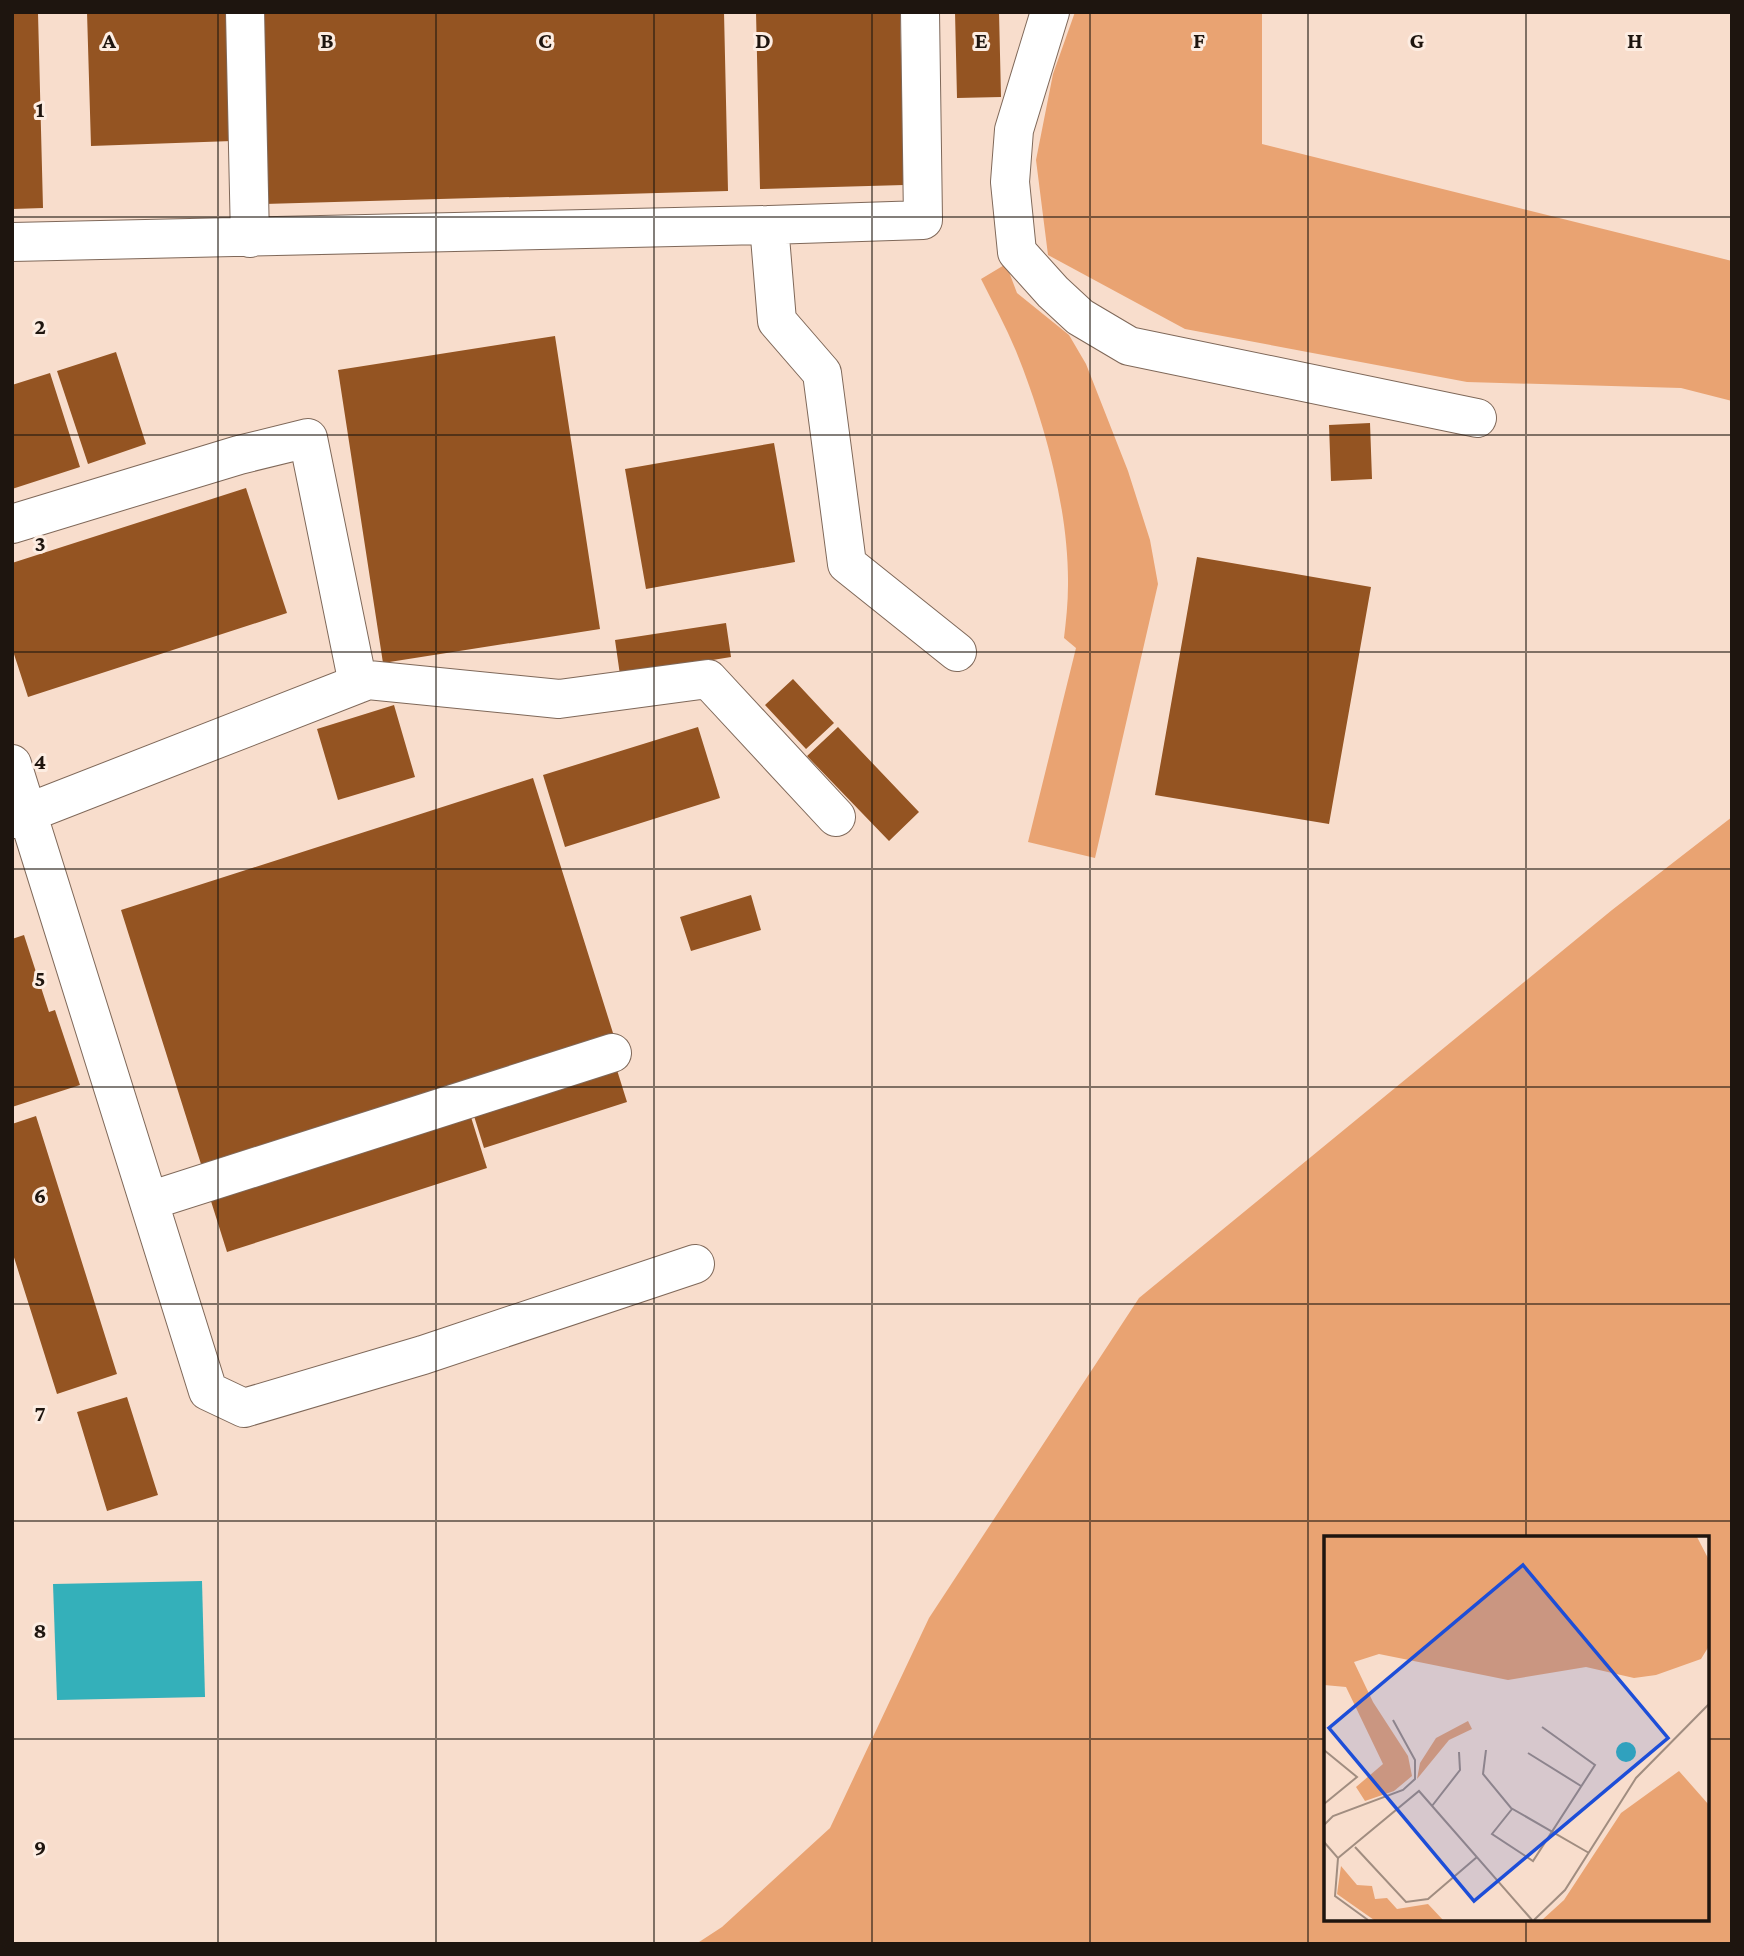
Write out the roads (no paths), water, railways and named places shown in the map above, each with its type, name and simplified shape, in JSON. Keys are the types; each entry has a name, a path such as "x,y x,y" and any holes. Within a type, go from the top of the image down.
{"street":[{"path":"245,12 250,237"},
{"path":"12,242 923,220 920,12"},
{"path":"1050,12 1014,130 1010,182 1017,251 1053,292 1080,317 1129,346 1477,418"},
{"path":"769,225 777,321 822,373 847,564 957,652"},
{"path":"12,524 239,455 308,438 358,684"},
{"path":"20,817 368,680 559,699 708,679 836,817"},
{"path":"12,764 20,817 149,1201 208,1391 244,1408 423,1355 695,1264"},
{"path":"149,1201 611,1054"}],"water":[{"path":"202,1581 205,1697 57,1700 53,1584"}]}
